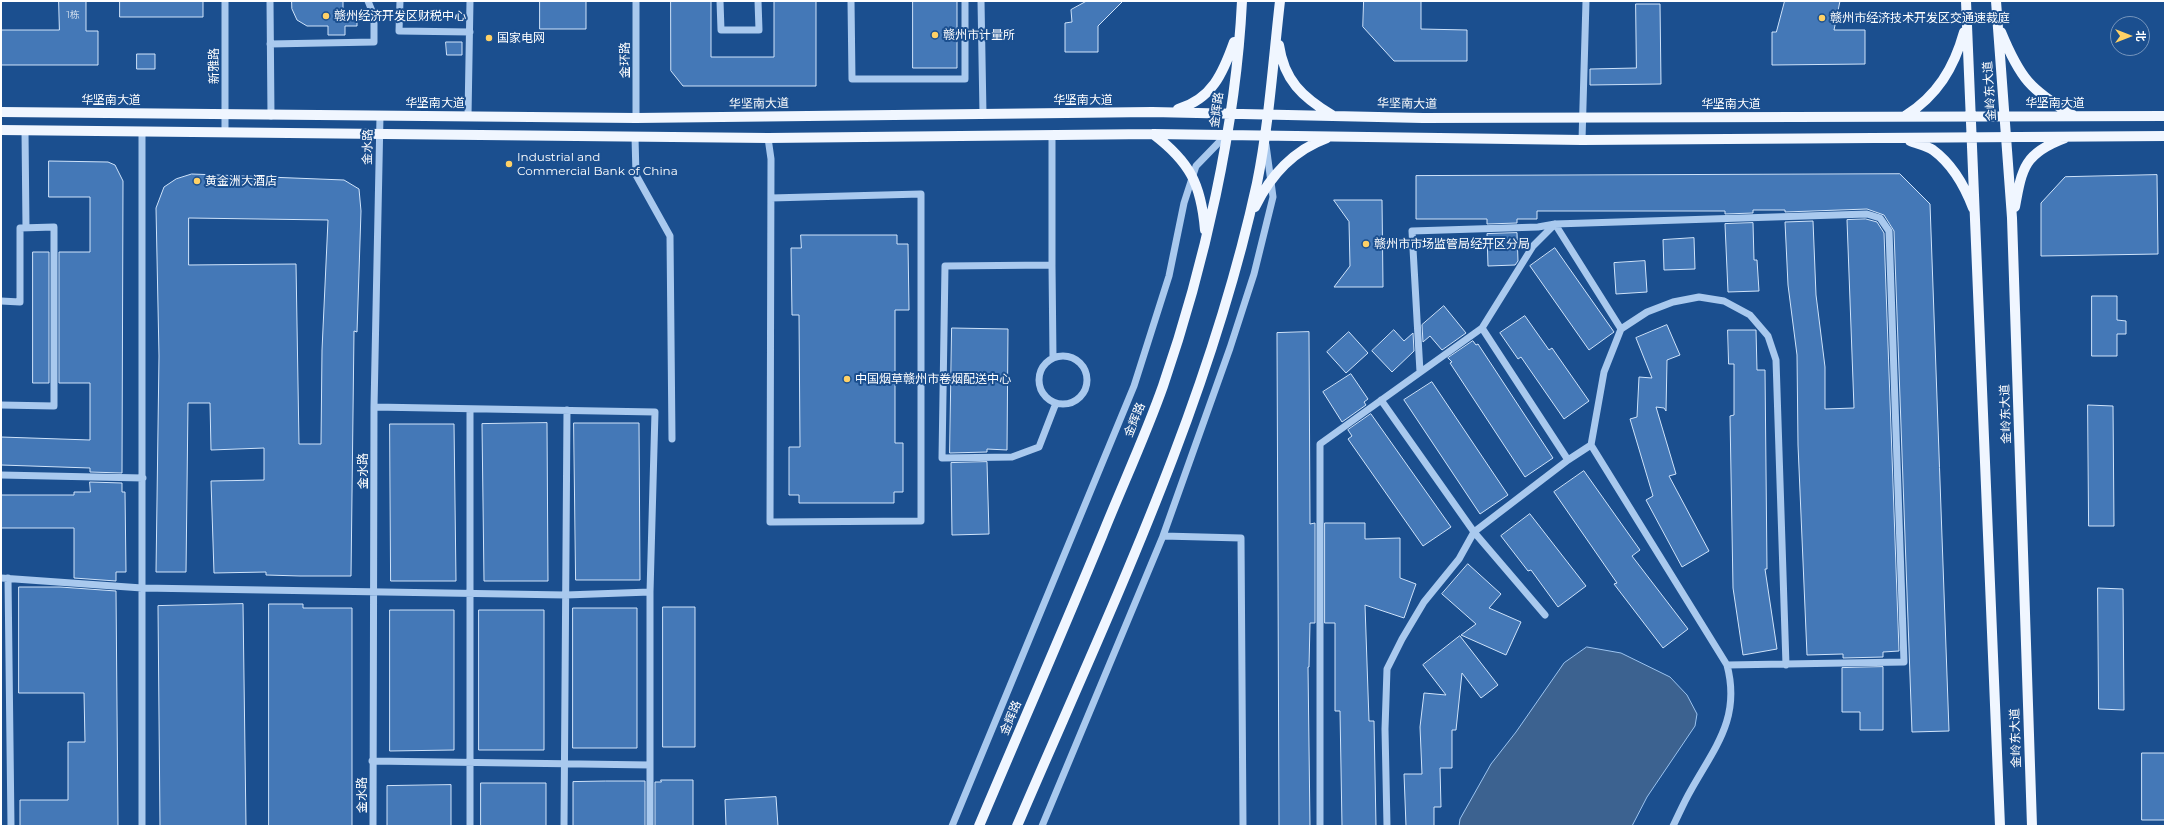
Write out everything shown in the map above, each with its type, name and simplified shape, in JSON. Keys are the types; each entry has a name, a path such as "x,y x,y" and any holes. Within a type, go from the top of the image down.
{"main road":[{"name":"金辉路","path":"979,826 1071,610 1163,386 1192,292 1205,238 1230,113 1242,1"},
{"path":"1017,826 1158,498 1194,400 1222,314 1247,225 1265,136 1280,1"},
{"name":"金岭东大道","path":"1966,1 2000,826"},
{"name":"金岭东大道","path":"1996,1 2012,218 2032,826"},
{"path":"1904,116 1918,108 1942,83 1955,61 1967,23"},
{"path":"1998,23 2015,65 2024,80 2050,102 2073,116"},
{"path":"1168,113 1193,105 1209,92 1221,75 1240,27"},
{"path":"1276,30 1281,61 1288,77 1303,95 1334,116"},
{"name":"华坚南大道","path":"1,112 225,113 271,116 636,118 1168,113 1334,116 1583,117 2165,116"},
{"path":"1,130 142,132 225,131 379,135 768,138 1153,134 1582,140 1904,139 2073,135 2165,136"},
{"path":"1153,134 1181,159 1192,176 1200,198 1205,238"},
{"path":"2012,218 2019,186 2026,166 2034,153 2046,145 2073,135"},
{"path":"1247,225 1265,188 1272,179 1304,148 1332,136"},
{"path":"1904,139 1933,150 1945,162 1967,192 1976,218"}],"street":[{"name":"新雅路","path":"225,1 225,131"},
{"path":"270,1 271,116"},
{"path":"270,44 374,42 374,16 368,1"},
{"path":"400,1 399,31 470,32"},
{"path":"468,116 470,1"},
{"name":"金环路","path":"636,1 636,118"},
{"path":"720,1 720,30 759,30 758,1"},
{"path":"851,1 852,79 965,79 965,1"},
{"path":"981,1 983,114"},
{"path":"1582,140 1586,1"},
{"name":"金水路","path":"373,826 374,407 380,116"},
{"path":"25,131 26,228"},
{"path":"142,132 142,826"},
{"path":"1052,135 1054,358"},
{"path":"952,826 1134,386 1169,276 1184,203 1192,176 1196,166 1226,135"},
{"path":"1042,826 1163,536 1230,348 1254,274 1273,197 1272,179 1265,136"},
{"path":"635,137 636,176 670,236 672,439"},
{"path":"768,138 771,159 770,522 921,521 921,194 771,198"},
{"path":"1420,372 1412,231 1538,227 1555,224 1867,214 1880,218 1889,231 1904,662 1727,665"},
{"path":"1320,826 1320,444 1482,328 1533,246 1555,224"},
{"path":"1555,224 1621,329"},
{"path":"1,301 20,302 20,228 54,227 54,406 1,405"},
{"path":"1052,265 944,266 942,458 1012,457 1039,447 1056,403"},
{"path":"1673,826 1691,790 1711,759 1724,730 1731,708 1732,683 1727,665 1591,445 1604,372 1621,329 1647,312 1673,302 1699,297 1724,301 1750,315 1768,336 1776,360 1786,665"},
{"path":"1482,328 1568,460"},
{"path":"1061,356 1076,360 1086,372 1088,380 1086,388 1079,399 1066,405 1056,403 1046,398 1039,384 1042,368 1054,358 1061,356"},
{"path":"1381,400 1474,532 1545,615"},
{"path":"374,407 655,412 650,592 650,826"},
{"path":"470,409 470,826"},
{"path":"564,826 566,764 567,410"},
{"path":"1387,826 1385,729 1387,669 1424,602 1459,559 1474,532 1568,460 1591,445"},
{"path":"1,475 143,478"},
{"path":"1163,536 1241,538 1243,826"},
{"path":"11,826 5,578 142,588 566,595 650,592"},
{"path":"372,762 650,765"}],"water":[{"path":"1587,647 1621,653 1670,677 1687,695 1697,714 1695,726 1647,797 1632,826 1459,826 1460,819 1491,764 1516,732 1564,663"}],"building":[{"path":"59,1 86,1 86,31 98,31 98,65 1,65 1,30 59,30"},
{"path":"120,1 203,1 203,17 120,17"},
{"name":"赣州经济开发区财税中心","path":"292,1 343,1 343,13 357,13 357,26 345,26 345,35 328,35 328,26 307,26 297,20 292,9"},
{"path":"540,1 586,1 586,29 540,29"},
{"path":"671,1 711,1 711,57 774,57 774,1 816,1 816,86 683,86 671,71"},
{"name":"赣州市计量所","path":"913,1 957,1 957,68 913,68"},
{"path":"1087,1 1123,1 1098,26 1098,52 1065,52 1065,23 1072,22 1071,10"},
{"path":"1364,1 1421,1 1421,29 1467,30 1467,61 1394,61 1363,27"},
{"path":"1785,1 1840,1 1834,30 1865,30 1865,64 1772,65 1772,32 1776,32"},
{"path":"1636,4 1660,4 1661,84 1590,85 1590,69 1636,68"},
{"path":"446,42 462,42 462,55 447,55"},
{"path":"137,54 155,54 155,69 137,69"},
{"path":"49,161 108,162 115,165 123,181 122,473 90,472 90,468 1,465 1,437 90,440 90,383 59,383 59,252 90,252 90,197 49,197"},
{"path":"192,174 344,180 359,189 361,211 357,332 354,331 351,576 266,575 266,572 214,573 211,481 264,480 264,448 211,450 210,403 188,403 186,572 156,572 159,356 156,208 164,187 176,179","holes":["189,218 328,220 322,350 321,444 299,444 296,264 189,265"]},
{"path":"1900,174 1930,204 1949,731 1912,732 1894,231 1884,215 1867,209 1785,212 1785,210 1753,210 1753,213 1725,214 1725,211 1537,211 1537,219 1517,219 1517,223 1487,224 1487,219 1416,219 1416,176"},
{"path":"2157,175 2158,254 2041,256 2041,203 2065,177"},
{"name":"赣州市市场监管局经开区分局","path":"1334,200 1382,200 1383,287 1334,287 1350,266 1349,222"},
{"path":"1866,219 1877,222 1884,233 1899,651 1883,652 1883,657 1843,658 1843,654 1807,655 1798,445 1797,355 1788,285 1785,222 1813,221 1816,295 1825,367 1825,409 1854,408 1847,220"},
{"path":"1753,223 1754,260 1757,260 1759,291 1728,292 1725,224"},
{"path":"1517,233 1518,261 1515,265 1488,266 1487,234"},
{"name":"中国烟草赣州市卷烟配送中心","path":"801,235 897,235 897,244 908,244 909,310 895,310 895,443 903,443 903,492 894,492 894,503 799,503 799,495 789,495 789,447 800,447 799,315 792,315 791,248 801,248"},
{"path":"1694,238 1695,269 1664,270 1663,240"},
{"path":"1555,248 1614,332 1589,350 1530,266"},
{"path":"33,252 49,252 49,383 33,383"},
{"path":"1645,261 1647,292 1616,294 1614,263"},
{"path":"2092,296 2117,296 2117,320 2126,321 2126,334 2117,334 2117,356 2092,356"},
{"path":"1444,306 1466,333 1442,350 1430,336 1423,342 1422,325"},
{"path":"1525,316 1549,350 1552,348 1589,401 1564,419 1521,357 1518,359 1500,333"},
{"path":"1667,325 1680,355 1667,360 1666,411 1664,408 1656,407 1676,474 1669,476 1709,551 1682,567 1646,500 1653,496 1630,419 1637,417 1639,377 1652,378 1636,338"},
{"path":"952,328 1008,329 1007,450 987,449 987,452 950,453"},
{"path":"1394,330 1404,341 1413,333 1414,351 1392,372 1372,351"},
{"path":"1728,330 1756,330 1757,370 1765,370 1767,569 1765,569 1777,649 1743,655 1733,588 1730,416 1734,415 1734,364 1729,364"},
{"path":"1309,332 1310,524 1315,523 1315,623 1310,623 1308,667 1310,826 1279,826 1277,333"},
{"path":"1349,332 1368,353 1346,373 1327,352"},
{"path":"1473,341 1476,345 1478,344 1553,458 1525,477 1448,358"},
{"path":"1351,374 1368,399 1364,402 1366,405 1342,422 1323,392"},
{"path":"1432,382 1508,495 1480,514 1404,400"},
{"path":"2088,405 2113,406 2114,526 2089,526"},
{"path":"1371,414 1451,527 1423,546 1348,439 1352,436 1348,430"},
{"path":"547,423 548,581 484,581 482,424"},
{"path":"574,423 639,423 640,580 576,580"},
{"path":"390,424 454,424 456,581 391,581"},
{"path":"987,462 989,534 952,535 951,463"},
{"path":"1584,471 1640,550 1632,556 1688,629 1663,648 1614,584 1617,583 1554,492"},
{"path":"90,482 122,483 122,492 125,492 126,572 116,572 116,581 74,578 74,528 1,528 1,495 74,495 74,492 90,492"},
{"path":"1530,514 1586,586 1558,607 1531,570 1528,571 1501,536"},
{"path":"1325,523 1365,523 1365,539 1400,538 1400,578 1416,584 1404,618 1365,605 1369,721 1374,721 1376,826 1342,826 1340,711 1335,711 1335,623 1325,623"},
{"path":"1468,564 1501,594 1489,608 1521,622 1506,655 1461,635 1476,624 1442,594"},
{"path":"19,587 60,587 116,591 118,826 20,826 20,800 68,800 68,742 85,742 84,693 19,693"},
{"path":"2098,588 2123,589 2124,710 2099,709"},
{"path":"243,604 246,826 160,826 158,606"},
{"path":"269,604 303,604 303,608 352,608 352,826 269,826"},
{"path":"663,607 695,607 695,747 663,747"},
{"path":"573,608 637,608 637,748 573,748"},
{"path":"390,610 454,610 454,750 390,751"},
{"path":"479,610 544,610 544,750 479,750"},
{"path":"1460,636 1498,685 1481,698 1462,673 1456,730 1452,730 1452,768 1440,768 1441,807 1434,807 1434,826 1406,826 1404,774 1422,774 1420,727 1424,693 1446,695 1423,665"},
{"path":"1883,667 1883,730 1860,730 1860,712 1842,712 1842,668"},
{"path":"2142,753 2165,753 2165,820 2142,820"},
{"path":"661,780 693,780 693,826 655,826 655,782 661,782"},
{"path":"645,781 645,826 573,826 573,782"},
{"path":"481,783 546,783 546,826 481,826"},
{"path":"451,785 451,826 387,826 387,786"},
{"path":"776,797 778,826 726,826 725,800"}],"place":[{"name":"赣州经济开发区财税中心","path":"326,16"},
{"name":"赣州市经济技术开发区交通速裁庭","path":"1822,18"},
{"name":"赣州市计量所","path":"935,35"},
{"name":"国家电网","path":"489,38"},
{"name":"Industrial and Commercial Bank of China","path":"509,164"},
{"name":"黄金洲大酒店","path":"197,181"},
{"name":"赣州市市场监管局经开区分局","path":"1366,244"},
{"name":"中国烟草赣州市卷烟配送中心","path":"847,379"}]}
